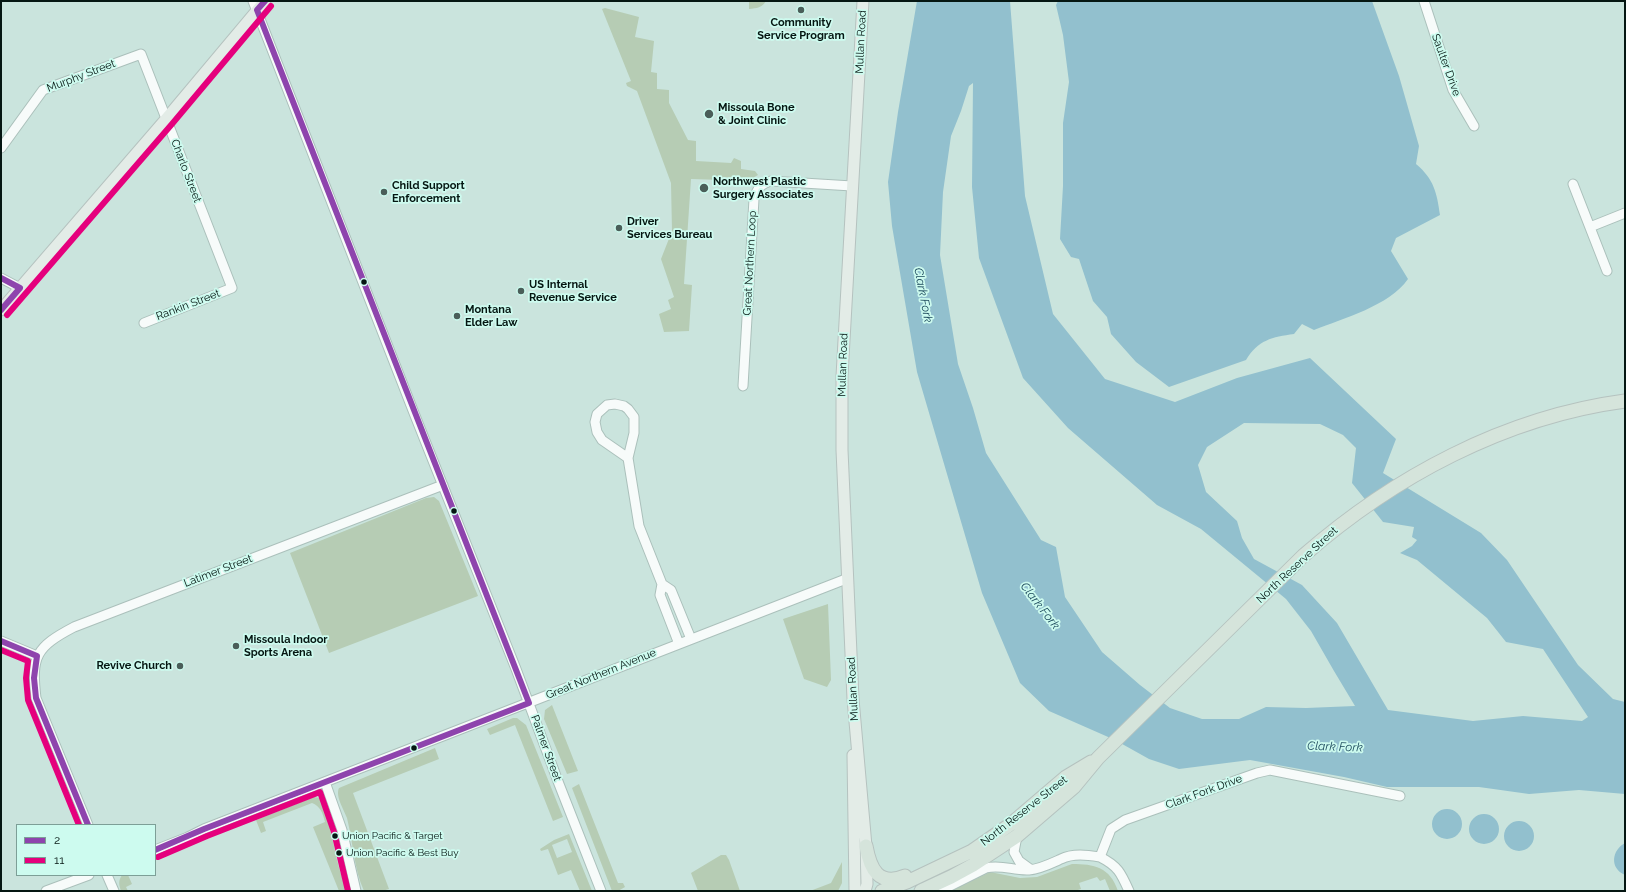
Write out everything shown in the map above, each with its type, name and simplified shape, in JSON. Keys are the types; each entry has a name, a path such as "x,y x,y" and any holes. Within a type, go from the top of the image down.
{"highway":[{"name":"North Reserve Street","path":"921,891 951,878 974,865 1017,836 1074,787 1098,758 1303,556 1331,532 1363,508 1423,470 1468,447 1540,420 1582,409 1625,401"},
{"name":"North Reserve Street","path":"882,891 907,882 972,851 1010,824 1066,777 1098,758"},
{"path":"866,846 868,860 875,872 880,877 891,880 954,855 972,851"}],"main road":[{"path":"1,310 166,119 255,6 265,1"},
{"name":"Mullan Road","path":"863,1 842,376 842,450 846,579 855,730 858,748 866,846 867,884 865,891"},
{"name":"Mullan Road","path":"855,730 852,802 855,891"}],"street":[{"name":"Saulter Drive","path":"1424,1 1453,90 1474,126"},
{"name":"Palmer Street","path":"255,6 529,703 601,891"},
{"name":"Charlo Street","path":"141,54 232,288"},
{"name":"Murphy Street","path":"1,148 43,90 141,54"},
{"name":"Great Northern Loop","path":"743,386 754,199 756,191 762,184 771,181 852,186"},
{"path":"1573,184 1607,271"},
{"path":"1590,227 1625,214"},
{"path":"1,278 20,288"},
{"name":"Rankin Street","path":"144,323 232,288"},
{"path":"628,458 602,440 597,432 595,422 597,414 607,405 615,404 624,406 634,417 634,433 628,458 639,526 662,584 660,595 679,644"},
{"name":"Latimer Street","path":"37,656 58,635 74,627 443,485"},
{"name":"Great Northern Avenue","path":"156,850 204,829 846,579"},
{"path":"662,584 671,590 691,639"},
{"path":"1,641 37,656 34,678 36,698 88,824"},
{"name":"Clark Fork Drive","path":"1100,857 1111,829 1125,820 1257,773 1270,770 1400,796"},
{"path":"325,782 342,830 356,891"},
{"path":"1017,836 1014,852 1019,861 1032,870"},
{"path":"940,891 986,868 998,866 1032,870 1071,856 1084,855 1100,857 1111,862 1121,872 1129,891"},
{"path":"46,891 86,876"},
{"path":"107,876 114,891"}],"green space":[{"path":"745,1 766,1 757,8 749,9 749,2"},
{"path":"605,8 639,17 635,37 654,41 651,72 657,73 657,89 669,90 669,103 688,140 696,141 696,161 731,163 734,158 741,161 741,169 755,171 758,175 751,179 723,177 722,180 691,179 684,284 692,285 689,331 664,332 659,314 671,309 668,300 674,297 661,259 672,231 671,183 637,91 627,86 626,83 631,81 602,9"},
{"path":"434,497 439,501 478,596 329,653 290,553 426,498"},
{"path":"828,604 831,680 827,687 804,679 783,619"},
{"path":"552,705 578,771 567,774 544,719 545,710"},
{"path":"513,718 517,718 526,725 563,817 553,821 515,725 490,735 487,729"},
{"path":"435,748 439,759 353,793 389,889 382,891 364,891 356,865 347,818 338,795 339,788"},
{"path":"579,784 618,883 623,883 625,887 618,891 612,891 572,788"},
{"path":"314,797 320,798 326,809 338,863 347,891 339,891 313,827 325,822 322,813 317,806 312,803 263,822 266,831 261,833 256,820"},
{"path":"569,834 592,891 580,891 571,870 558,875 548,849 541,851 540,849 554,840","holes":["567,839 572,852 557,858 552,845"]},
{"path":"721,855 726,855 729,860 740,891 698,891 691,873"},
{"path":"842,862 842,883 838,891 810,891 831,883"},
{"path":"1072,864 1100,868 1111,877 1118,891 1110,891 1105,879 1100,881 1097,877 1079,883 1081,889 1075,891 951,891 990,872 1020,878 1037,877"},
{"path":"122,876 128,876 132,884 126,887 128,891 121,891 119,883"}],"water":[{"name":"Clark Fork","path":"917,1 1010,1 1025,196 1053,314 1105,379 1175,402 1237,378 1310,358 1396,439 1383,473 1481,533 1507,560 1578,665 1613,699 1625,702 1625,794 1579,790 1529,794 1479,787 1387,787 1344,777 1250,760 1179,769 1149,759 1115,740 1049,711 1020,683 982,593 917,372 892,226 888,182 898,112","holes":["973,83 972,187 979,258 1023,378 1068,428 1157,505 1201,529 1286,599 1311,631 1355,706 1306,708 1266,707 1239,719 1202,719 1170,708 1140,685 1102,652 1065,597 1056,547 1041,540 986,453 958,364 940,255 943,192 951,136 969,86","1244,423 1320,424 1343,435 1356,448 1352,483 1383,522 1414,527 1412,537 1417,540 1412,546 1400,553 1417,560 1487,618 1506,642 1543,649 1588,717 1582,721 1523,716 1473,721 1388,710 1337,623 1302,585 1254,559 1242,538 1237,521 1206,492 1198,465 1207,447"]},
{"path":"1058,1 1372,1 1399,76 1419,146 1416,164 1427,175 1434,187 1440,215 1396,238 1391,251 1408,279 1390,297 1352,316 1314,330 1302,324 1294,334 1272,338 1261,344 1255,348 1246,360 1169,387 1136,362 1111,334 1107,317 1093,301 1079,259 1071,257 1060,239 1063,186 1063,123 1069,82 1063,35 1056,5"},
{"path":"1447,809 1458,813 1462,824 1458,835 1447,839 1436,835 1432,824 1436,813"},
{"path":"1484,814 1495,818 1499,829 1495,840 1484,844 1473,840 1469,829 1473,818"},
{"path":"1519,821 1530,825 1534,836 1530,847 1519,851 1508,847 1504,836 1508,825"},
{"path":"1625,843 1625,875 1616,868 1614,859 1617,850"}],"transit line":[{"name":"2","path":"156,850 204,829 529,703 257,10 265,1"},
{"name":"11","path":"7,315 172,124 271,6"},
{"name":"2","path":"1,278 20,288 1,310"},
{"name":"2","path":"1,641 37,656 34,678 36,698 88,824"},
{"name":"11","path":"1,650 28,661 26,678 28,700 79,824"},
{"name":"11","path":"158,857 207,836 320,792 334,832 348,891"}],"place":[{"name":"Community Service Program","path":"801,10"},
{"name":"Missoula Bone & Joint Clinic","path":"709,114"},
{"name":"Northwest Plastic Surgery Associates","path":"704,188"},
{"name":"Child Support Enforcement","path":"384,192"},
{"name":"Driver Services Bureau","path":"619,228"},
{"name":"US Internal Revenue Service","path":"521,291"},
{"name":"Montana Elder Law","path":"457,316"},
{"name":"Missoula Indoor Sports Arena","path":"236,646"},
{"name":"Revive Church","path":"180,666"},
{"name":"Union Pacific & Target","path":"335,836"},
{"name":"Union Pacific & Best Buy","path":"339,853"}]}
